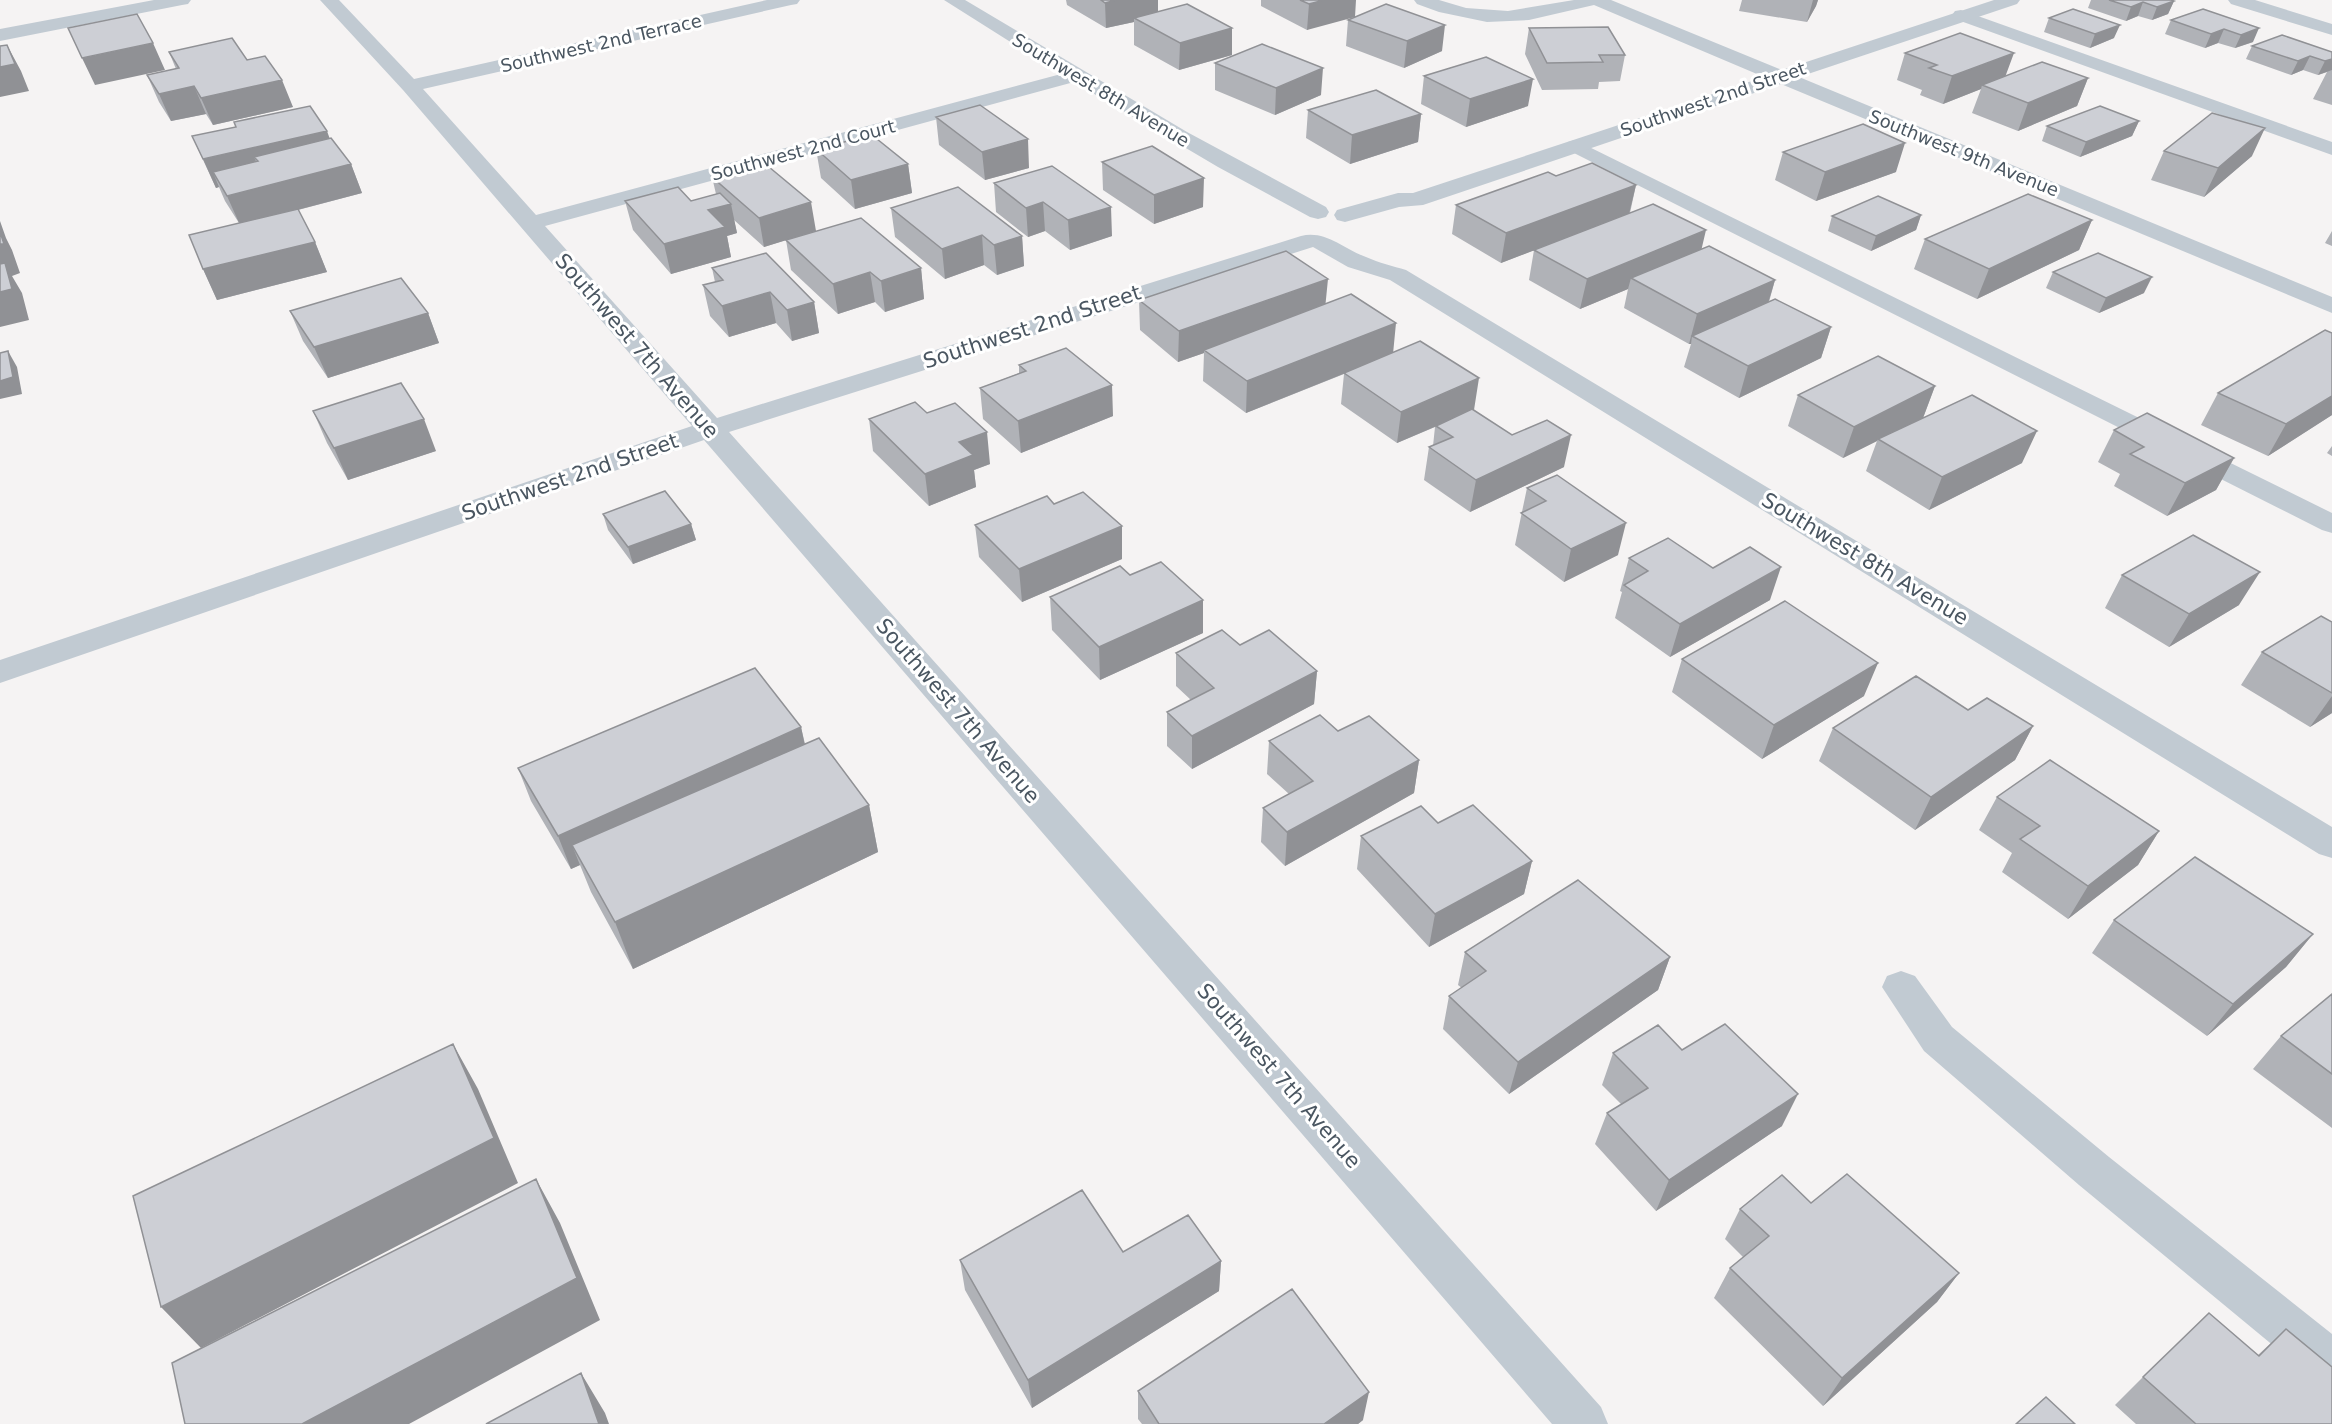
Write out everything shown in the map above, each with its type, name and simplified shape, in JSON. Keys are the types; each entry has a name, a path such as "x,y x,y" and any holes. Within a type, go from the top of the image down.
{"street":[{"path":"0,35 182,0"},
{"name":"Southwest 7th Avenue","path":"329,0 410,86 1584,1424"},
{"name":"Southwest 2nd Terrace","path":"410,86 791,0"},
{"name":"Southwest 8th Avenue","path":"953,0 1076,76 1251,178 1252,188 1272,210 1308,229 1356,262 1398,275 2332,843"},
{"path":"1423,0 1451,11 1502,18 1551,12 1595,0"},
{"name":"Southwest 9th Avenue","path":"1595,0 2332,306"},
{"name":"Southwest 2nd Street","path":"2,672 710,429 1204,273 1308,229 1355,227 1407,208 1415,200 2011,0"},
{"path":"2237,0 2332,30"},
{"path":"1962,15 2332,149"},
{"name":"Southwest 2nd Court","path":"530,223 1076,76"},
{"path":"1575,146 2332,524"},
{"name":"Southwest 8th Avenue","path":"1355,227 1385,257 1398,275"},
{"name":"Southwest 2nd Street","path":"1308,229 1336,243 1355,227"},
{"path":"1901,987 1938,1039 2094,1171 2332,1364"}],"building":[{"path":"1300,0 1324,0 1309,4"},
{"path":"2109,0 2174,1 2157,7 2143,2 2131,7"},
{"path":"1187,4 1232,28 1180,43 1134,18"},
{"path":"1386,4 1445,25 1407,41 1348,20"},
{"path":"2073,9 2120,25 2095,34 2049,18"},
{"path":"2203,9 2259,28 2241,35 2224,29 2211,34 2171,20"},
{"path":"137,14 153,43 82,58 68,28"},
{"path":"1608,27 1625,55 1599,55 1603,62 1547,63 1529,28"},
{"path":"1960,33 2014,53 1952,76 1929,68 1937,65 1905,53"},
{"path":"2282,35 2332,52 2332,59 2325,61 2310,56 2298,61 2252,46"},
{"path":"232,38 247,60 265,56 282,80 201,98 194,86 159,94 147,75 179,68 169,52"},
{"path":"1262,44 1323,68 1276,88 1215,63"},
{"path":"7,45 15,64 0,67 0,46"},
{"path":"1486,57 1533,79 1470,99 1424,76"},
{"path":"2042,62 2088,78 2028,103 1982,85"},
{"path":"1376,90 1421,114 1352,135 1308,110"},
{"path":"980,105 1028,139 982,152 936,117"},
{"path":"310,106 327,131 203,159 192,136 236,127 234,122"},
{"path":"2100,106 2139,121 2086,142 2047,126"},
{"path":"2212,113 2265,128 2218,168 2164,151"},
{"path":"1863,124 1905,143 1825,172 1783,152"},
{"path":"872,135 908,164 851,180 816,149"},
{"path":"331,138 351,164 227,196 213,172 258,161 254,157"},
{"path":"1152,146 1204,178 1154,195 1102,162"},
{"path":"763,162 811,202 759,218 712,177"},
{"path":"1592,163 1636,185 1506,233 1456,205 1548,172 1556,176"},
{"path":"1052,166 1111,207 1068,220 1043,202 1026,208 994,183"},
{"path":"678,187 691,201 720,193 731,204 708,210 725,227 664,244 625,201"},
{"path":"958,187 1022,236 994,245 982,235 942,249 891,208"},
{"path":"2028,194 2092,220 1989,269 1925,239"},
{"path":"1878,196 1921,215 1876,236 1832,216"},
{"path":"1653,204 1706,230 1587,279 1534,250"},
{"path":"298,209 315,242 203,269 189,235"},
{"path":"861,218 921,268 881,281 870,272 833,284 786,240"},
{"path":"0,232 4,244 0,244"},
{"path":"1709,246 1775,280 1697,314 1631,278"},
{"path":"1286,251 1328,279 1179,331 1139,300"},
{"path":"766,253 814,302 787,310 770,292 722,306 703,285 723,280 712,268"},
{"path":"2098,253 2152,277 2106,298 2053,272"},
{"path":"5,263 12,289 0,292 0,264"},
{"path":"401,278 428,313 314,347 290,311"},
{"path":"1351,294 1396,323 1247,381 1204,350"},
{"path":"1775,299 1831,327 1748,366 1692,336"},
{"path":"2325,330 2332,333 2332,396 2286,424 2218,393"},
{"path":"1420,341 1479,378 1401,412 1344,373"},
{"path":"1066,348 1112,385 1018,421 980,388 1026,371 1019,365"},
{"path":"8,351 13,377 0,381 0,353"},
{"path":"1878,356 1935,386 1854,427 1798,395"},
{"path":"401,383 424,419 334,448 313,411"},
{"path":"1972,395 2037,431 1942,477 1878,439"},
{"path":"915,402 927,413 955,403 987,432 959,442 973,455 925,474 869,419"},
{"path":"1472,409 1512,435 1547,420 1571,435 1476,480 1429,447 1453,437 1436,426"},
{"path":"2147,413 2234,458 2185,483 2130,454 2144,447 2114,430"},
{"path":"1557,475 1626,523 1571,549 1521,513 1546,501 1527,488"},
{"path":"665,491 691,524 628,547 603,514"},
{"path":"1083,492 1122,526 1019,569 975,525 1047,496 1054,504"},
{"path":"2193,535 2260,572 2189,614 2122,575"},
{"path":"1668,538 1713,568 1750,547 1781,567 1680,624 1624,585 1648,571 1629,558"},
{"path":"1161,562 1203,600 1099,647 1050,597 1120,566 1130,575"},
{"path":"1785,601 1878,663 1774,725 1682,659"},
{"path":"2321,616 2332,622 2332,693 2262,652"},
{"path":"1222,630 1240,645 1269,630 1317,671 1192,736 1167,712 1214,688 1176,653"},
{"path":"755,668 801,727 558,836 518,768"},
{"path":"1916,676 1968,710 1987,698 2033,726 1931,797 1833,728"},
{"path":"1320,715 1338,731 1369,716 1419,760 1287,832 1263,808 1313,781 1269,741"},
{"path":"819,738 869,805 615,922 572,845"},
{"path":"2050,760 2159,831 2088,886 2020,839 2040,826 1997,797"},
{"path":"1473,805 1532,861 1435,914 1361,836 1421,806 1438,823"},
{"path":"2195,857 2313,934 2233,1004 2114,920"},
{"path":"1578,880 1670,957 1518,1062 1449,996 1486,971 1465,952"},
{"path":"2332,994 2332,1074 2281,1036"},
{"path":"1725,1024 1798,1094 1669,1180 1607,1113 1648,1088 1613,1053 1658,1025 1682,1050"},
{"path":"453,1044 494,1138 161,1307 133,1196"},
{"path":"1847,1174 1959,1273 1842,1378 1730,1268 1769,1236 1740,1209 1782,1175 1811,1203"},
{"path":"536,1179 577,1278 302,1424 185,1424 172,1363"},
{"path":"1082,1190 1123,1252 1188,1215 1221,1261 1028,1380 960,1260"},
{"path":"1292,1289 1369,1392 1324,1424 1159,1424 1138,1391"},
{"path":"2209,1313 2259,1356 2286,1329 2332,1367 2332,1424 2196,1424 2143,1377"},
{"path":"581,1373 599,1424 486,1424"},
{"path":"2046,1397 2075,1424 2016,1424"}]}
